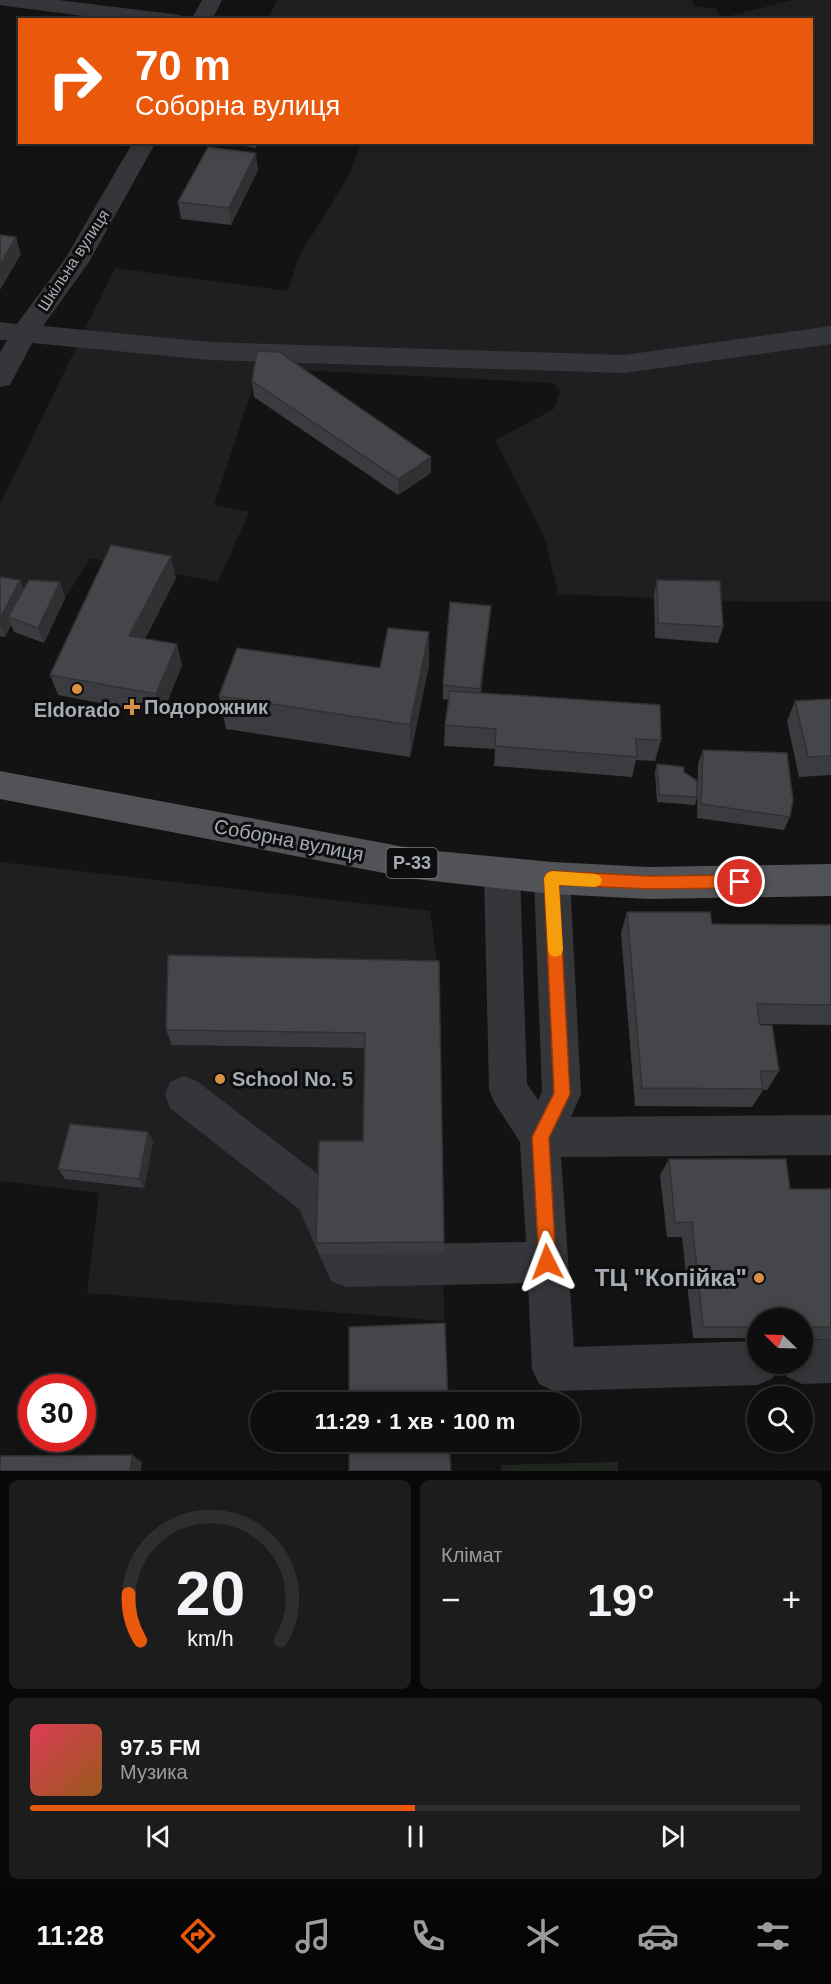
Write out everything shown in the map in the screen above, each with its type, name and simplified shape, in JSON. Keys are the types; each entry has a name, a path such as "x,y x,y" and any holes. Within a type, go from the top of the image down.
{"main road":[{"name":"Соборна вулиця","path":"0,785 415,864 552,878 649,883 831,880"}],"street":[{"path":"6,0 155,18"},
{"path":"202,18 212,0"},
{"name":"Шкільна вулиця","path":"0,378 11,333 76,262 144,144"},
{"path":"11,333 210,351 624,364 831,334"},
{"path":"502,873 508,1089 540,1137"},
{"path":"552,878 562,1094 540,1137 554,1369 747,1363"},
{"path":"184,1095 313,1195 346,1266 547,1262"},
{"path":"540,1137 831,1135"},
{"path":"813,1362 831,1361"}],"shaded area":[{"path":"277,0 691,0 695,7 716,8 721,18 268,18"},
{"path":"793,0 831,0 831,601 754,602 558,594 545,539 495,440 554,409 560,390 553,383 259,368 214,505 249,512 218,582 91,558 65,598 0,591 0,504 115,268 288,291 298,258 349,175 361,144 813,144 813,18 721,18"},
{"name":"School No. 5","path":"0,862 430,911 439,978 444,1321 87,1293 99,1193 0,1181"},
{"path":"618,1462 618,1471 502,1471 501,1465"}],"building":[{"path":"208,147 256,153 229,208 178,202"},
{"path":"0,235 16,237 0,265"},
{"path":"257,351 279,352 431,457 398,479 252,381"},
{"path":"111,545 171,556 129,636 177,644 156,694 50,675"},
{"path":"0,577 20,580 0,619"},
{"path":"29,580 60,582 38,628 8,617"},
{"path":"657,580 720,581 723,627 658,623"},
{"path":"450,602 491,606 480,689 443,685"},
{"path":"388,628 429,632 410,725 219,696 237,648 380,668"},
{"path":"450,691 660,705 661,740 636,739 637,757 495,746 496,729 445,725"},
{"path":"831,699 831,756 808,757 795,701"},
{"path":"703,750 787,753 793,800 790,817 701,804"},
{"path":"657,764 684,767 684,772 697,781 697,797 659,795"},
{"path":"627,912 710,912 712,924 831,925 831,1005 757,1004 760,1025 772,1025 779,1071 760,1071 763,1089 642,1088"},
{"path":"168,955 439,961 444,1242 316,1243 319,1141 363,1141 365,1033 166,1030"},
{"path":"70,1124 148,1132 139,1179 58,1169"},
{"name":"ТЦ \"Копійка\"","path":"669,1159 786,1159 790,1189 831,1189 831,1327 813,1327 813,1308 747,1308 747,1327 703,1327 692,1222 675,1223"},
{"path":"445,1323 448,1392 349,1392 349,1327"},
{"path":"349,1452 450,1452 451,1471 349,1471"},
{"path":"132,1455 130,1471 0,1471 0,1456"}],"slow traffic":[{"path":"555,950 552,878 595,880"}],"place":[{"name":"Eldorado","path":"77,689"},
{"name":"Подорожник","path":"132,707"},
{"name":"School No. 5","path":"220,1079"},
{"name":"ТЦ \"Копійка\"","path":"759,1278"}],"route":[{"path":"547,1262 540,1137 562,1094 552,878 649,883 740,882"}]}
